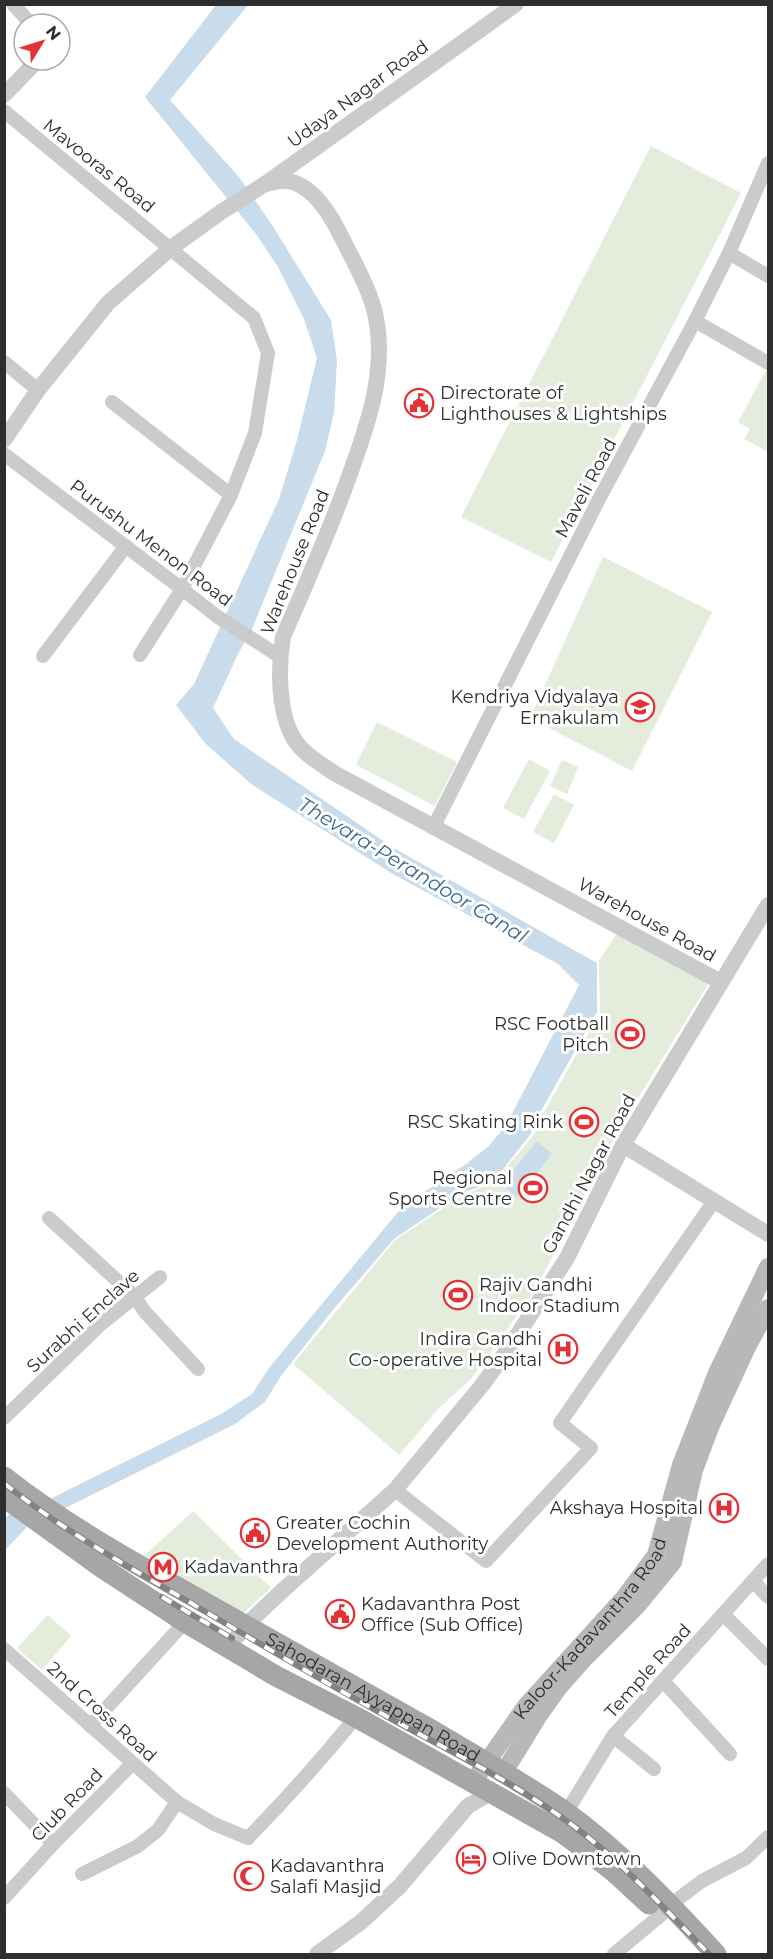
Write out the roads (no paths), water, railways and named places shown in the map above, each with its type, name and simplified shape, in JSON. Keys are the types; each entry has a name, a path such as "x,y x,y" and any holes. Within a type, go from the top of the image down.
{"main road":[{"name":"Kaloor-Kadavanthra Road","path":"495,1767 526,1706 624,1598 656,1555 685,1455 717,1373 768,1267"},
{"name":"Kaloor-Kadavanthra Road","path":"473,1782 495,1767 539,1715 559,1687 636,1607 673,1562 694,1470 711,1425 768,1308"},
{"name":"Sahodaran Ayyappan Road","path":"4,1477 14,1498 49,1520 130,1560 495,1767 566,1813 625,1860 666,1910 696,1954"},
{"name":"Sahodaran Ayyappan Road","path":"49,1520 101,1567 185,1622 276,1676 356,1717 563,1833 666,1910 716,1954"},
{"path":"492,1792 495,1767"}],"street":[{"name":"Udaya Nagar Road","path":"4,440 38,390 108,303 171,248 262,186 516,4"},
{"path":"4,95 26,72"},
{"name":"Mavooras Road","path":"4,111 254,318 268,353 255,433 231,495 182,589 140,655"},
{"name":"Maveli Road","path":"433,828 599,499 695,321 729,253 768,163"},
{"name":"Warehouse Road","path":"262,186 287,181 303,187 317,199 335,224 350,254 376,316 380,346 377,377 361,445 334,521 283,637 279,656 282,694 286,723 295,741 311,757 334,773 721,982"},
{"path":"729,253 768,275"},
{"path":"695,321 768,363"},
{"path":"4,362 38,390"},
{"path":"111,402 231,495"},
{"name":"Purushu Menon Road","path":"4,454 218,617 279,656"},
{"path":"44,656 126,546"},
{"name":"Gandhi Nagar Road","path":"228,1648 246,1626 282,1591 395,1490 463,1409 511,1345 567,1258 623,1145 768,905"},
{"path":"623,1145 768,1234"},
{"path":"395,1490 486,1561 591,1448 560,1423 714,1201"},
{"path":"49,1218 134,1296 145,1312 198,1370"},
{"name":"Surabhi Enclave","path":"4,1418 94,1331 160,1277"},
{"name":"Temple Road","path":"566,1813 613,1736 768,1564"},
{"path":"754,1582 768,1597"},
{"path":"723,1614 768,1659"},
{"path":"90,1726 185,1622"},
{"name":"2nd Cross Road","path":"4,1649 177,1802 214,1824 248,1838 305,1777 356,1717"},
{"path":"664,1682 730,1754"},
{"path":"613,1736 654,1769"},
{"name":"Club Road","path":"4,1898 53,1844 132,1764"},
{"path":"468,1806 473,1782"},
{"path":"317,1954 361,1922 400,1886 468,1806 492,1792"},
{"path":"4,1793 53,1844"},
{"path":"82,1874 138,1846 158,1830 177,1802"},
{"path":"614,1954 702,1881 746,1858 768,1837"}],"water":[{"name":"Thevara-Perandoor Canal","path":"216,5 248,5 170,100 239,177 272,225 331,320 337,361 334,413 325,451 252,629 213,708 234,739 392,847 597,963 597,1012 537,1118 530,1135 493,1182 462,1193 394,1239 332,1311 281,1376 265,1402 235,1424 27,1527 5,1550 5,1519 10,1513 44,1502 221,1414 252,1394 269,1368 402,1207 489,1146 506,1125 579,985 558,964 393,874 251,784 205,743 176,705 194,684 279,499 297,440 317,358 304,319 278,267 256,234 145,97"},
{"path":"537,1141 552,1154 517,1197 502,1184"}],"railway":[{"path":"4,1483 72,1532 119,1561 343,1692 507,1782 550,1809 590,1839 625,1870 709,1954"},
{"path":"162,1597 232,1638"}],"place":[{"name":"Directorate of Lighthouses & Lightships","path":"419,403"},
{"name":"Kendriya Vidyalaya Ernakulam","path":"640,707"},
{"name":"RSC Football Pitch","path":"630,1034"},
{"name":"RSC Skating Rink","path":"584,1122"},
{"name":"Regional Sports Centre","path":"533,1188"},
{"name":"Rajiv Gandhi Indoor Stadium","path":"458,1295"},
{"name":"Indira Gandhi Co-operative Hospital","path":"563,1349"},
{"name":"Akshaya Hospital","path":"724,1508"},
{"name":"Greater Cochin Development Authority","path":"255,1533"},
{"name":"Kadavanthra","path":"163,1567"},
{"name":"Kadavanthra Post Office (Sub Office)","path":"340,1614"},
{"name":"Olive Downtown","path":"471,1859"},
{"name":"Kadavanthra Salafi Masjid","path":"249,1876"}]}
